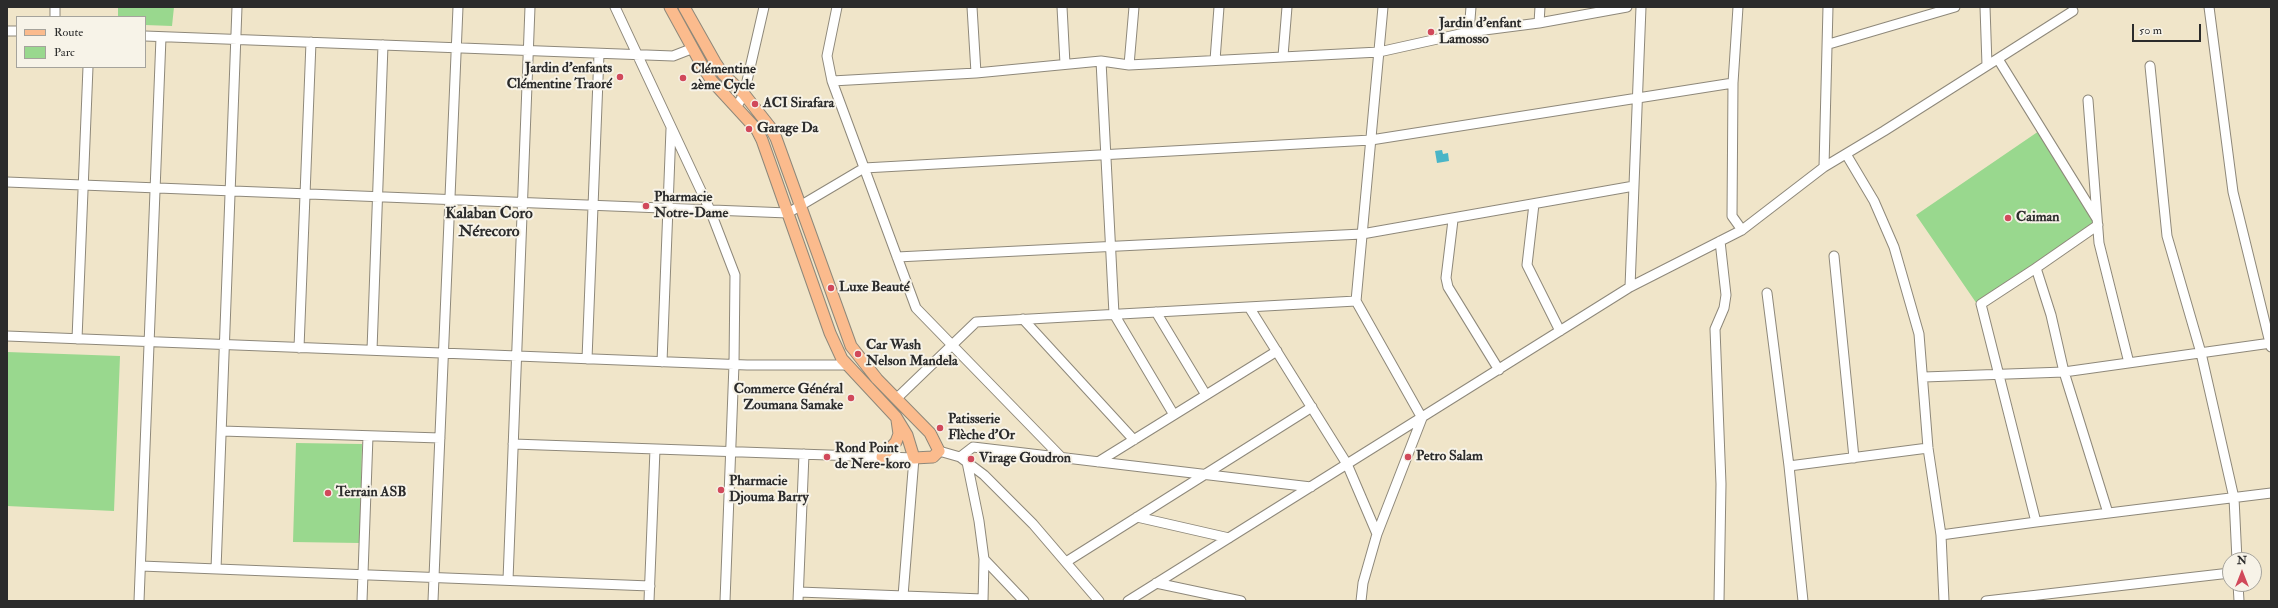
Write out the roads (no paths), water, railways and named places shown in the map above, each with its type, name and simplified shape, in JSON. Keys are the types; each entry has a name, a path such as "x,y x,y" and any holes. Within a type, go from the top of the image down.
{"main road":[{"path":"670,7 691,49 712,81 737,106 757,130 762,140 830,334 842,359 896,417 907,435 914,458 933,457 939,451 930,433 865,365 851,346 801,205 773,132 744,94 718,68 684,7"},
{"path":"882,457 896,442 899,434 896,417"}],"street":[{"path":"216,569 237,40 237,7"},
{"path":"433,601 458,7"},
{"path":"508,580 530,7"},
{"path":"615,7 710,210 735,275 734,364 725,601"},
{"path":"737,106 744,94 764,7"},
{"path":"837,7 826,56 832,81 916,308 951,346 1062,458"},
{"path":"972,7 976,73"},
{"path":"1062,7 1065,64"},
{"path":"1129,64 1134,7"},
{"path":"1215,60 1219,7"},
{"path":"1283,56 1287,7"},
{"path":"1383,7 1356,301 1422,418"},
{"path":"1469,32 1471,7"},
{"path":"1538,23 1540,7"},
{"path":"832,81 976,73 1100,61 1129,64 1379,52 1469,32 1538,23 1628,7"},
{"path":"1630,287 1641,7"},
{"path":"1738,7 1733,83 1732,216 1742,230"},
{"path":"1824,167 1829,44 1828,7"},
{"path":"1829,44 1955,7"},
{"path":"1985,7 1987,66"},
{"path":"1924,377 2064,372 2271,345 2233,192 2209,7"},
{"path":"1128,601 1630,287 1742,230 1824,167 1987,66 2075,8"},
{"path":"146,36 673,56 691,49"},
{"path":"139,601 161,37"},
{"path":"299,348 311,42"},
{"path":"372,350 383,45"},
{"path":"587,359 599,54"},
{"path":"1998,59 2098,223"},
{"path":"1100,61 1114,314 1174,415"},
{"path":"2150,66 2167,236 2201,353 2234,498 2237,552"},
{"path":"77,339 88,68"},
{"path":"7,182 788,213 864,168 1105,156 1371,140 1733,83"},
{"path":"2088,100 2100,249 2129,363"},
{"path":"662,362 671,126"},
{"path":"1846,154 1874,201 1894,247 1919,334 1924,377 1928,448 1941,536 1944,601"},
{"path":"897,257 1362,234 1453,220 1634,186"},
{"path":"1534,204 1527,265 1560,331"},
{"path":"1453,220 1446,278 1448,287 1499,370"},
{"path":"2036,522 1981,304 2036,268 2098,223"},
{"path":"1719,601 1721,484 1715,329 1724,308 1726,295 1720,241"},
{"path":"1834,256 1854,458"},
{"path":"2036,268 2051,315 2064,372 2108,513"},
{"path":"1768,292 1789,466 1803,601"},
{"path":"896,399 976,322 1356,301"},
{"path":"1249,307 1347,464 1377,534"},
{"path":"1156,312 1206,395"},
{"path":"1023,319 1134,440"},
{"path":"7,336 662,362 848,365"},
{"path":"1098,462 1277,351"},
{"path":"1066,562 1207,475 1312,407"},
{"path":"1361,601 1363,583 1377,534 1422,418"},
{"path":"222,431 440,438"},
{"path":"362,601 368,436"},
{"path":"513,444 914,458 903,596"},
{"path":"963,460 973,448 1311,487"},
{"path":"1789,466 1928,448"},
{"path":"649,601 655,449"},
{"path":"939,451 963,460 984,475 1033,524 1099,601"},
{"path":"804,454 799,596 903,596 983,600 984,559 979,521 963,460"},
{"path":"1941,536 2036,522 2271,493"},
{"path":"1137,517 1228,538"},
{"path":"984,559 1024,601"},
{"path":"141,566 650,586"},
{"path":"1986,601 2222,575"},
{"path":"1156,584 1241,601"}],"water":[{"path":"1442,150 1443,154 1448,153 1449,161 1437,163 1435,151"}],"place":[{"name":"Jardin d'enfant Lamosso","path":"1431,32"},
{"name":"Jardin d'enfants Clémentine Traoré","path":"620,77"},
{"name":"Clémentine 2ème Cycle","path":"683,78"},
{"name":"ACI Sirafara","path":"755,104"},
{"name":"Garage Da","path":"749,129"},
{"name":"Pharmacie Notre-Dame","path":"646,206"},
{"name":"Caiman","path":"2008,218"},
{"name":"Luxe Beauté","path":"831,288"},
{"name":"Car Wash Nelson Mandela","path":"858,354"},
{"name":"Commerce Général Zoumana Samake","path":"851,398"},
{"name":"Patisserie Flèche d'Or","path":"940,428"},
{"name":"Rond Point de Nere-koro","path":"827,457"},
{"name":"Petro Salam","path":"1408,457"},
{"name":"Virage Goudron","path":"971,459"},
{"name":"Pharmacie Djouma Barry","path":"721,490"},
{"name":"Terrain ASB","path":"328,493"}],"district":[{"name":"Kalaban Coro Nérecoro","path":"489,224"}]}
